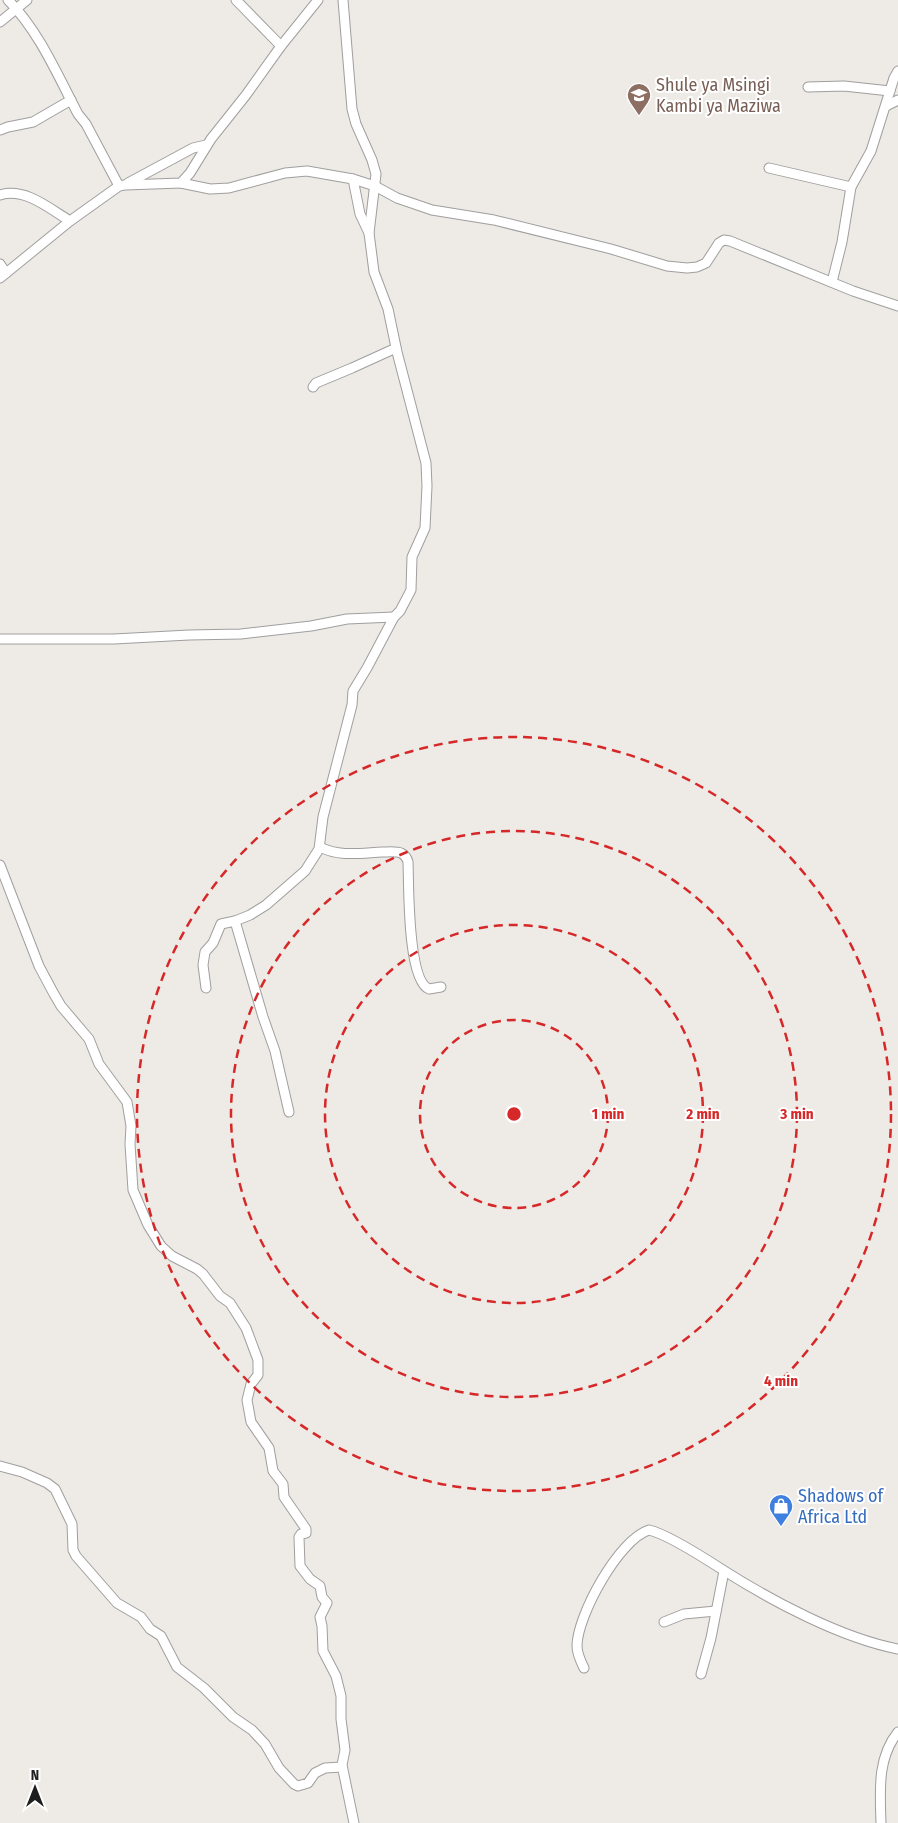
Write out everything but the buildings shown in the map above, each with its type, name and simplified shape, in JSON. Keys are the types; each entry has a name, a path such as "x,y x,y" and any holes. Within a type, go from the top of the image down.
{"street":[{"path":"8,0 17,9 38,42 122,185"},
{"path":"0,22 27,0"},
{"path":"236,0 281,46"},
{"path":"181,183 190,173 206,145 318,0"},
{"path":"206,988 203,965 205,952 213,943 222,924 235,921 257,910 289,885 305,871 320,847 323,817 352,705 353,690 394,617 400,612 412,587 411,563 425,528 426,463 396,348 388,309 374,272 369,233 376,174 352,109 343,0"},
{"path":"832,282 842,242 851,187 871,151 898,71"},
{"path":"808,87 844,86 890,92"},
{"path":"0,130 34,122 71,100"},
{"path":"886,106 898,100"},
{"path":"0,264 3,276 70,221 122,185 193,148 206,145"},
{"path":"770,168 851,187"},
{"path":"122,185 181,183 210,189 229,188 285,173 308,171 353,179 375,186 397,198 432,210 494,220 611,249 667,266 697,268 706,263 719,243 724,240 730,241 898,306"},
{"path":"353,179 360,214 369,233"},
{"path":"0,195 9,193 21,194 70,221"},
{"path":"313,387 316,383 396,348"},
{"path":"0,639 114,639 241,634 311,626 348,619 394,617"},
{"path":"320,847 338,853 400,852 404,854 408,862 412,954 423,985 429,989 441,987"},
{"path":"0,864 39,966 50,987 61,1006 89,1039 99,1064 127,1102 131,1126 130,1144 133,1190 148,1225 162,1246 172,1256 197,1269 220,1296 230,1303 246,1328 256,1350 258,1376 251,1384 247,1398 247,1408 252,1425 268,1448 274,1474 283,1483 284,1497 307,1530 299,1538 300,1566 310,1580 320,1586 322,1597 327,1603 320,1617 322,1646 325,1657 336,1676 341,1696 341,1719 345,1750 342,1768 354,1823"},
{"path":"235,921 263,1017 276,1051 289,1112"},
{"path":"0,1466 22,1472 47,1483 55,1490 74,1530 73,1550 76,1556 117,1603 141,1617 150,1629 161,1636 177,1667 204,1688 233,1717 252,1730 265,1744 279,1768 290,1780 298,1786 303,1785 308,1783 319,1770 324,1768 342,1768"},
{"path":"584,1668 577,1647 587,1607 614,1562 635,1538 642,1532 649,1530 789,1608 850,1634 898,1649"},
{"path":"701,1674 708,1654 724,1571"},
{"path":"664,1622 684,1614 716,1611"},
{"path":"881,1823 882,1766 887,1749 898,1732"}],"place":[{"name":"Shule ya Msingi Kambi ya Maziwa","path":"639,116"},
{"name":"Shadows of Africa Ltd","path":"781,1527"}]}
